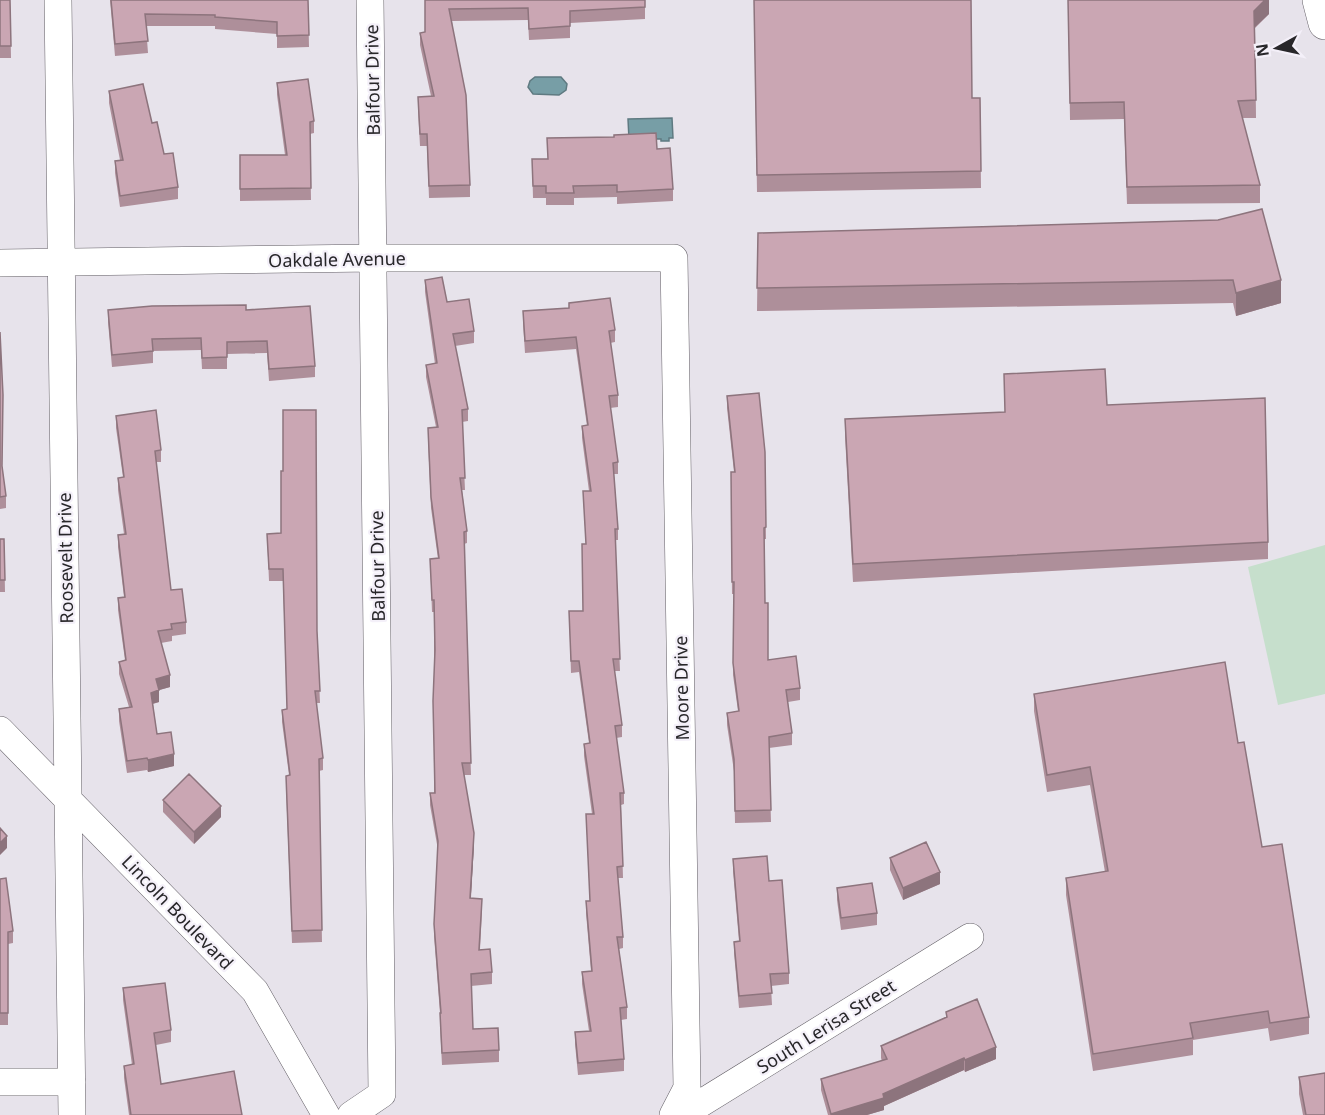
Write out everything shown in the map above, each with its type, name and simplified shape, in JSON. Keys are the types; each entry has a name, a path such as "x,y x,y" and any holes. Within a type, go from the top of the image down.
{"main road":[{"path":"1319,0 1325,22"}],"street":[{"name":"Roosevelt Drive","path":"58,0 72,1115"},
{"name":"Balfour Drive","path":"351,1115 382,1094 370,0"},
{"name":"Oakdale Avenue","path":"0,263 374,258 675,258"},
{"name":"Moore Drive","path":"673,1115 687,1088 675,258"},
{"name":"Lincoln Boulevard","path":"0,730 255,991 326,1115"},
{"name":"South Lerisa Street","path":"682,1115 970,937"},
{"path":"0,1082 72,1082"}],"green space":[{"path":"1325,545 1325,694 1278,705 1248,567"}],"water":[{"path":"535,77 561,77 567,84 566,90 559,95 533,94 528,87 530,81"},
{"path":"672,118 673,138 669,138 669,141 629,139 628,119"}],"building":[{"path":"0,0 10,0 11,46 0,46"},
{"path":"111,0 308,0 309,35 277,36 277,22 215,17 215,15 145,14 148,41 115,44"},
{"path":"425,0 645,0 645,7 570,11 570,26 529,29 528,8 449,9 466,95 470,185 429,186 427,134 420,134 418,97 434,96 420,33 425,32"},
{"path":"754,0 971,0 972,98 980,98 981,171 757,175"},
{"path":"1068,0 1265,0 1254,11 1256,100 1238,101 1260,185 1127,187 1124,102 1070,103"},
{"path":"308,79 314,121 310,122 311,188 240,189 240,155 287,155 277,83"},
{"path":"143,84 152,123 157,122 164,154 173,153 178,187 120,196 115,161 123,160 109,91"},
{"path":"656,133 657,149 670,148 673,189 617,192 617,185 573,186 574,193 546,193 546,186 533,186 532,159 548,159 547,138 614,137 614,135"},
{"path":"1262,209 1281,280 1236,293 1233,280 757,288 758,233 1218,220"},
{"path":"442,277 447,302 469,299 474,331 453,334 468,409 462,410 465,478 460,478 467,531 464,532 471,763 462,763 474,833 470,898 482,899 479,950 490,949 492,972 471,974 473,1029 498,1028 499,1050 442,1053 434,924 438,841 430,793 435,793 433,701 435,650 430,559 439,558 431,497 428,428 438,427 426,365 437,363 425,280"},
{"path":"610,298 615,330 609,331 618,395 609,396 618,462 613,463 618,529 615,529 620,659 613,659 622,725 615,726 624,793 620,793 623,866 617,867 623,937 617,937 627,1007 620,1008 624,1059 578,1063 575,1032 591,1031 582,972 592,971 586,901 590,901 586,814 594,814 584,744 590,743 579,661 571,661 569,611 583,611 582,544 586,544 583,491 591,491 582,426 588,425 576,337 525,341 523,311 569,308 569,303"},
{"path":"246,305 246,310 310,306 315,366 269,369 267,341 227,342 227,357 202,358 201,338 152,339 153,351 112,355 108,310 152,306"},
{"path":"0,332 3,395 2,466 6,496 0,497"},
{"path":"1105,369 1107,405 1265,398 1268,542 853,564 845,419 1005,412 1004,374"},
{"path":"759,393 765,452 765,603 768,603 768,660 796,656 800,688 786,690 792,733 769,737 771,810 735,811 734,759 727,713 739,711 733,663 734,582 732,582 731,472 735,472 727,396"},
{"path":"156,410 161,450 155,451 171,590 182,589 186,622 171,624 172,629 158,631 170,675 156,679 159,690 151,693 157,734 171,732 174,754 148,760 147,758 127,761 119,709 132,707 119,662 126,660 118,598 125,597 118,535 126,534 118,478 124,477 116,416"},
{"path":"283,410 316,410 317,631 320,691 315,691 323,758 319,759 322,930 292,931 286,776 290,775 282,710 287,709 283,569 269,569 267,534 281,533"},
{"path":"0,539 4,539 5,580 0,580"},
{"path":"1225,662 1238,743 1244,742 1262,847 1282,844 1309,1017 1270,1023 1268,1011 1190,1023 1193,1038 1093,1054 1066,878 1108,871 1090,767 1047,775 1034,694"},
{"path":"189,774 221,806 194,832 163,800"},
{"path":"0,828 7,836 0,843"},
{"path":"926,842 940,872 903,888 890,858"},
{"path":"767,856 769,881 782,880 789,973 770,974 772,993 739,996 734,942 740,941 733,859"},
{"path":"6,878 13,931 8,932 8,1013 0,1013 0,879"},
{"path":"872,883 877,913 841,918 837,888"},
{"path":"165,983 171,1030 154,1033 161,1084 234,1071 242,1115 131,1115 124,1066 134,1064 123,988"},
{"path":"977,999 996,1047 965,1060 964,1058 883,1094 884,1098 831,1114 821,1079 887,1059 881,1046 947,1017 946,1012"},
{"path":"1325,1073 1325,1115 1306,1115 1299,1077"}]}
